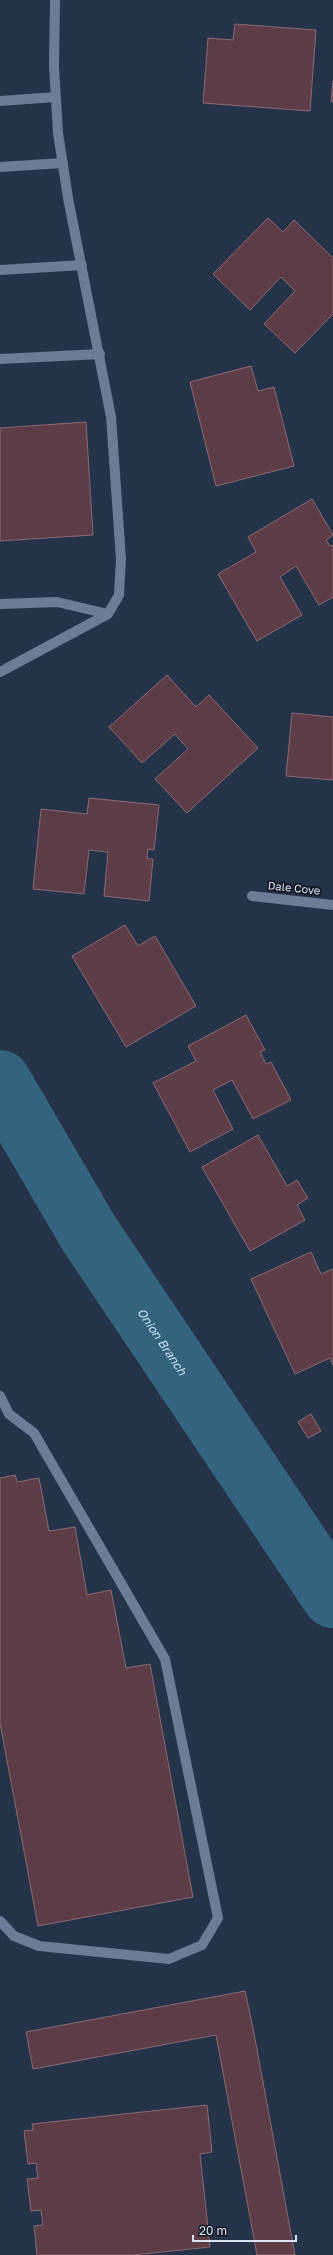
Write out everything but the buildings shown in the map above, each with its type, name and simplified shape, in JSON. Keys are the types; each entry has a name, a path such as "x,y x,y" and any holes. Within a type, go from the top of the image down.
{"street":[{"path":"0,672 108,614 119,595 121,560 111,417 63,163 54,66 55,0"},
{"path":"0,101 56,97"},
{"path":"0,166 63,163"},
{"path":"0,270 82,265"},
{"path":"0,359 100,354"},
{"path":"0,604 57,602 108,614"},
{"name":"Dale Cove","path":"252,896 333,905"},
{"path":"0,1396 5,1413 34,1433 166,1660 218,1918 202,1945 170,1959 39,1946 14,1936 0,1921"}],"waterway":[{"name":"Onion Branch","path":"0,1081 88,1232 333,1597"}]}
